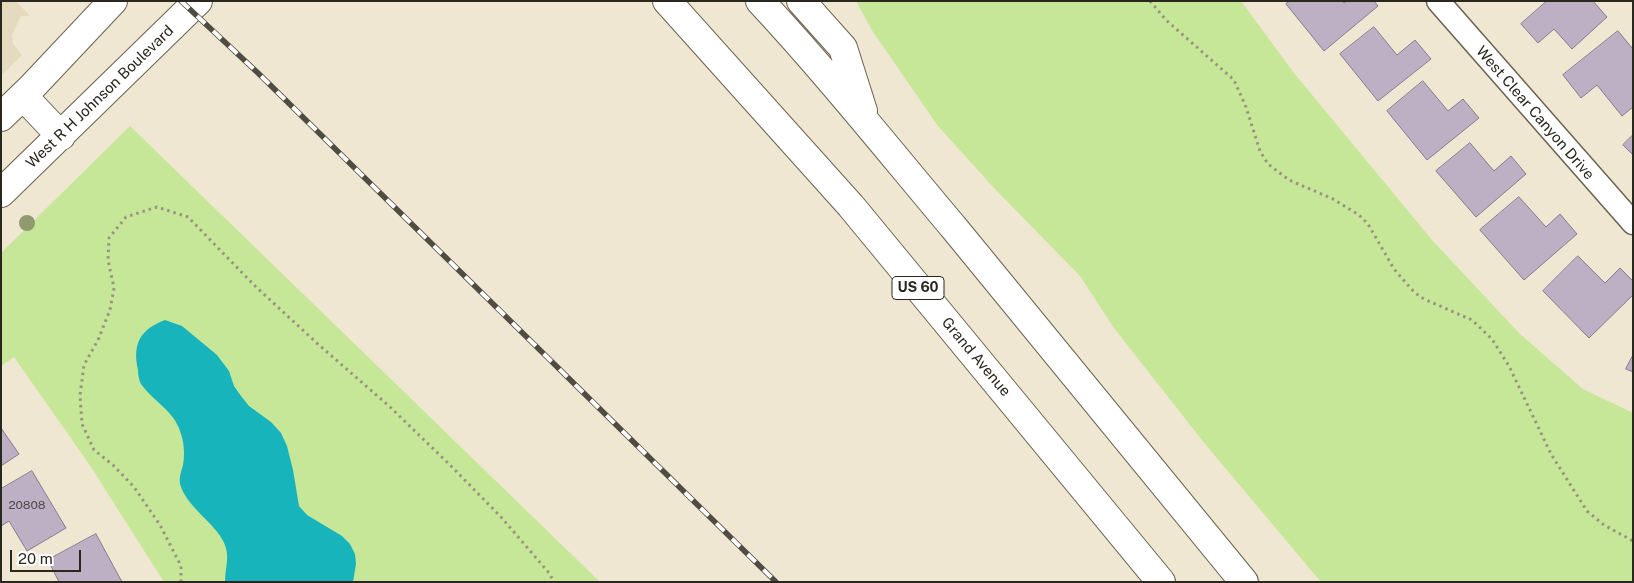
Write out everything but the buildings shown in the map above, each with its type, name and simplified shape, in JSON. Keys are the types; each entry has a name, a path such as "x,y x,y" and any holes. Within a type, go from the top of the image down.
{"main road":[{"path":"1,117 113,1"},
{"name":"West R H Johnson Boulevard","path":"1,193 198,1"},
{"name":"Grand Avenue","path":"667,1 851,206 1161,582"},
{"path":"760,1 866,122 1100,404 1244,582"},
{"path":"802,1 844,48 866,122"},
{"path":"23,96 61,136"}],"street":[{"name":"West Clear Canyon Drive","path":"1438,1 1633,223"}],"path":[{"path":"1150,1 1166,20 1234,80 1246,107 1260,150 1268,164 1289,180 1333,199 1359,216 1368,224 1394,269 1414,292 1424,299 1472,320 1492,339 1510,366 1551,454 1587,511 1604,525 1633,541"},
{"path":"180,582 181,566 160,525 134,487 113,465 94,450 82,424 80,395 84,365 98,340 110,310 114,288 108,260 109,238 126,217 157,207 188,217 255,286 389,406 501,517 549,573 554,582"}],"shaded area":[{"path":"1,1 16,1 30,16 21,16 12,35 13,44 22,55 1,76"}],"green space":[{"path":"856,1 1241,1 1294,73 1432,240 1519,333 1583,389 1633,413 1633,582 1321,582 1205,444 1114,328 1080,276 994,188 938,126 873,32"},
{"path":"130,126 600,582 164,582 89,464 14,357 1,366 1,253"}],"water":[{"path":"165,320 182,326 217,355 229,371 234,386 249,406 271,422 281,433 287,446 293,470 299,506 307,515 342,536 350,544 355,554 356,564 353,582 225,582 227,556 223,540 191,504 180,484 184,448 177,424 146,390 139,379 136,352 140,338 150,328"}],"railway":[{"path":"181,1 258,73 776,582"}]}
